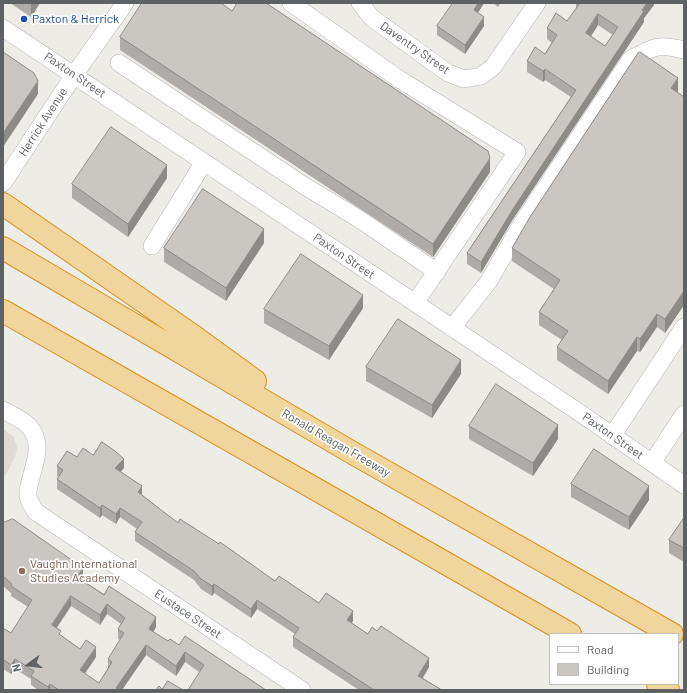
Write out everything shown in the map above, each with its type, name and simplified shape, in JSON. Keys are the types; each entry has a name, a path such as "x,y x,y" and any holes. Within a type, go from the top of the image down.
{"highway":[{"path":"11,210 189,333 351,452"},
{"name":"Ronald Reagan Freeway","path":"3,248 351,452 670,633"},
{"path":"3,311 568,633"}],"street":[{"name":"Herrick Avenue","path":"3,183 74,75 125,3"},
{"path":"291,3 399,79 517,152 415,303"},
{"name":"Daventry Street","path":"360,3 372,18 448,72 464,78 481,76 493,67 538,3"},
{"name":"Paxton Street","path":"3,28 415,303 684,485"},
{"path":"452,328 489,281 521,224 631,59 651,48 667,45 684,50"},
{"path":"119,63 359,219 437,272"},
{"path":"152,246 204,162"},
{"path":"612,436 684,328"},
{"name":"Eustace Street","path":"3,410 29,426 37,442 37,460 28,493 30,503 36,512 302,690"},
{"path":"652,463 684,414"}],"shaded area":[{"path":"3,429 14,437 17,447 16,454 6,475 3,475"}],"building":[{"path":"142,3 221,3 232,11 237,3 266,3 488,151 490,158 433,244 120,37"},
{"path":"453,3 478,3 474,10 484,17 465,45 437,26"},
{"path":"580,3 647,3 642,10 644,11 513,209 481,262 467,253 576,90 545,69 543,71 527,61 535,47 545,54 557,35 547,28 556,13 567,21","holes":["598,14 618,27 605,46 586,33"]},
{"path":"3,52 34,73 38,81 3,133 4,90"},
{"path":"640,52 678,78 671,88 684,97 684,291 665,319 657,314 640,339 637,337 608,381 557,347 568,331 539,312 560,280 512,248 530,217"},
{"path":"111,127 167,165 128,224 72,184"},
{"path":"203,189 264,229 226,288 164,248"},
{"path":"301,254 363,295 329,346 264,309"},
{"path":"398,319 461,360 432,405 366,367"},
{"path":"496,384 558,425 533,463 469,426"},
{"path":"102,442 124,459 115,468 142,486 138,492 178,523 180,519 219,544 220,542 275,581 279,576 319,603 326,593 353,611 347,620 368,634 372,627 377,631 381,626 429,658 418,676 442,690 374,690 293,637 299,628 257,600 251,609 214,584 212,586 201,579 194,571 135,532 142,522 120,508 116,514 102,505 100,508 57,479 63,470 57,466 67,451 77,457 83,448 93,455"},
{"path":"594,449 649,486 629,517 571,484"},
{"path":"684,518 684,548 669,540"},
{"path":"13,519 83,568 77,577 104,595 109,586 156,617 149,629 168,641 170,639 179,645 185,636 266,690 188,690 204,665 185,652 176,666 146,645 116,688 120,690 59,690 50,684 48,687 31,676 34,671 15,659 11,665 3,659 3,628 11,633 32,600 11,586 12,584 3,576 3,523","holes":["71,596 100,615 107,604 125,618 118,629 124,633 108,659 112,662 99,683 80,670 96,647 86,640 80,649 59,634 61,631 52,625"]},
{"path":"168,681 183,690 156,690 159,686 162,689"}],"place":[{"name":"Paxton & Herrick","path":"24,19"},
{"name":"Vaughn International Studies Academy","path":"22,571"}]}
